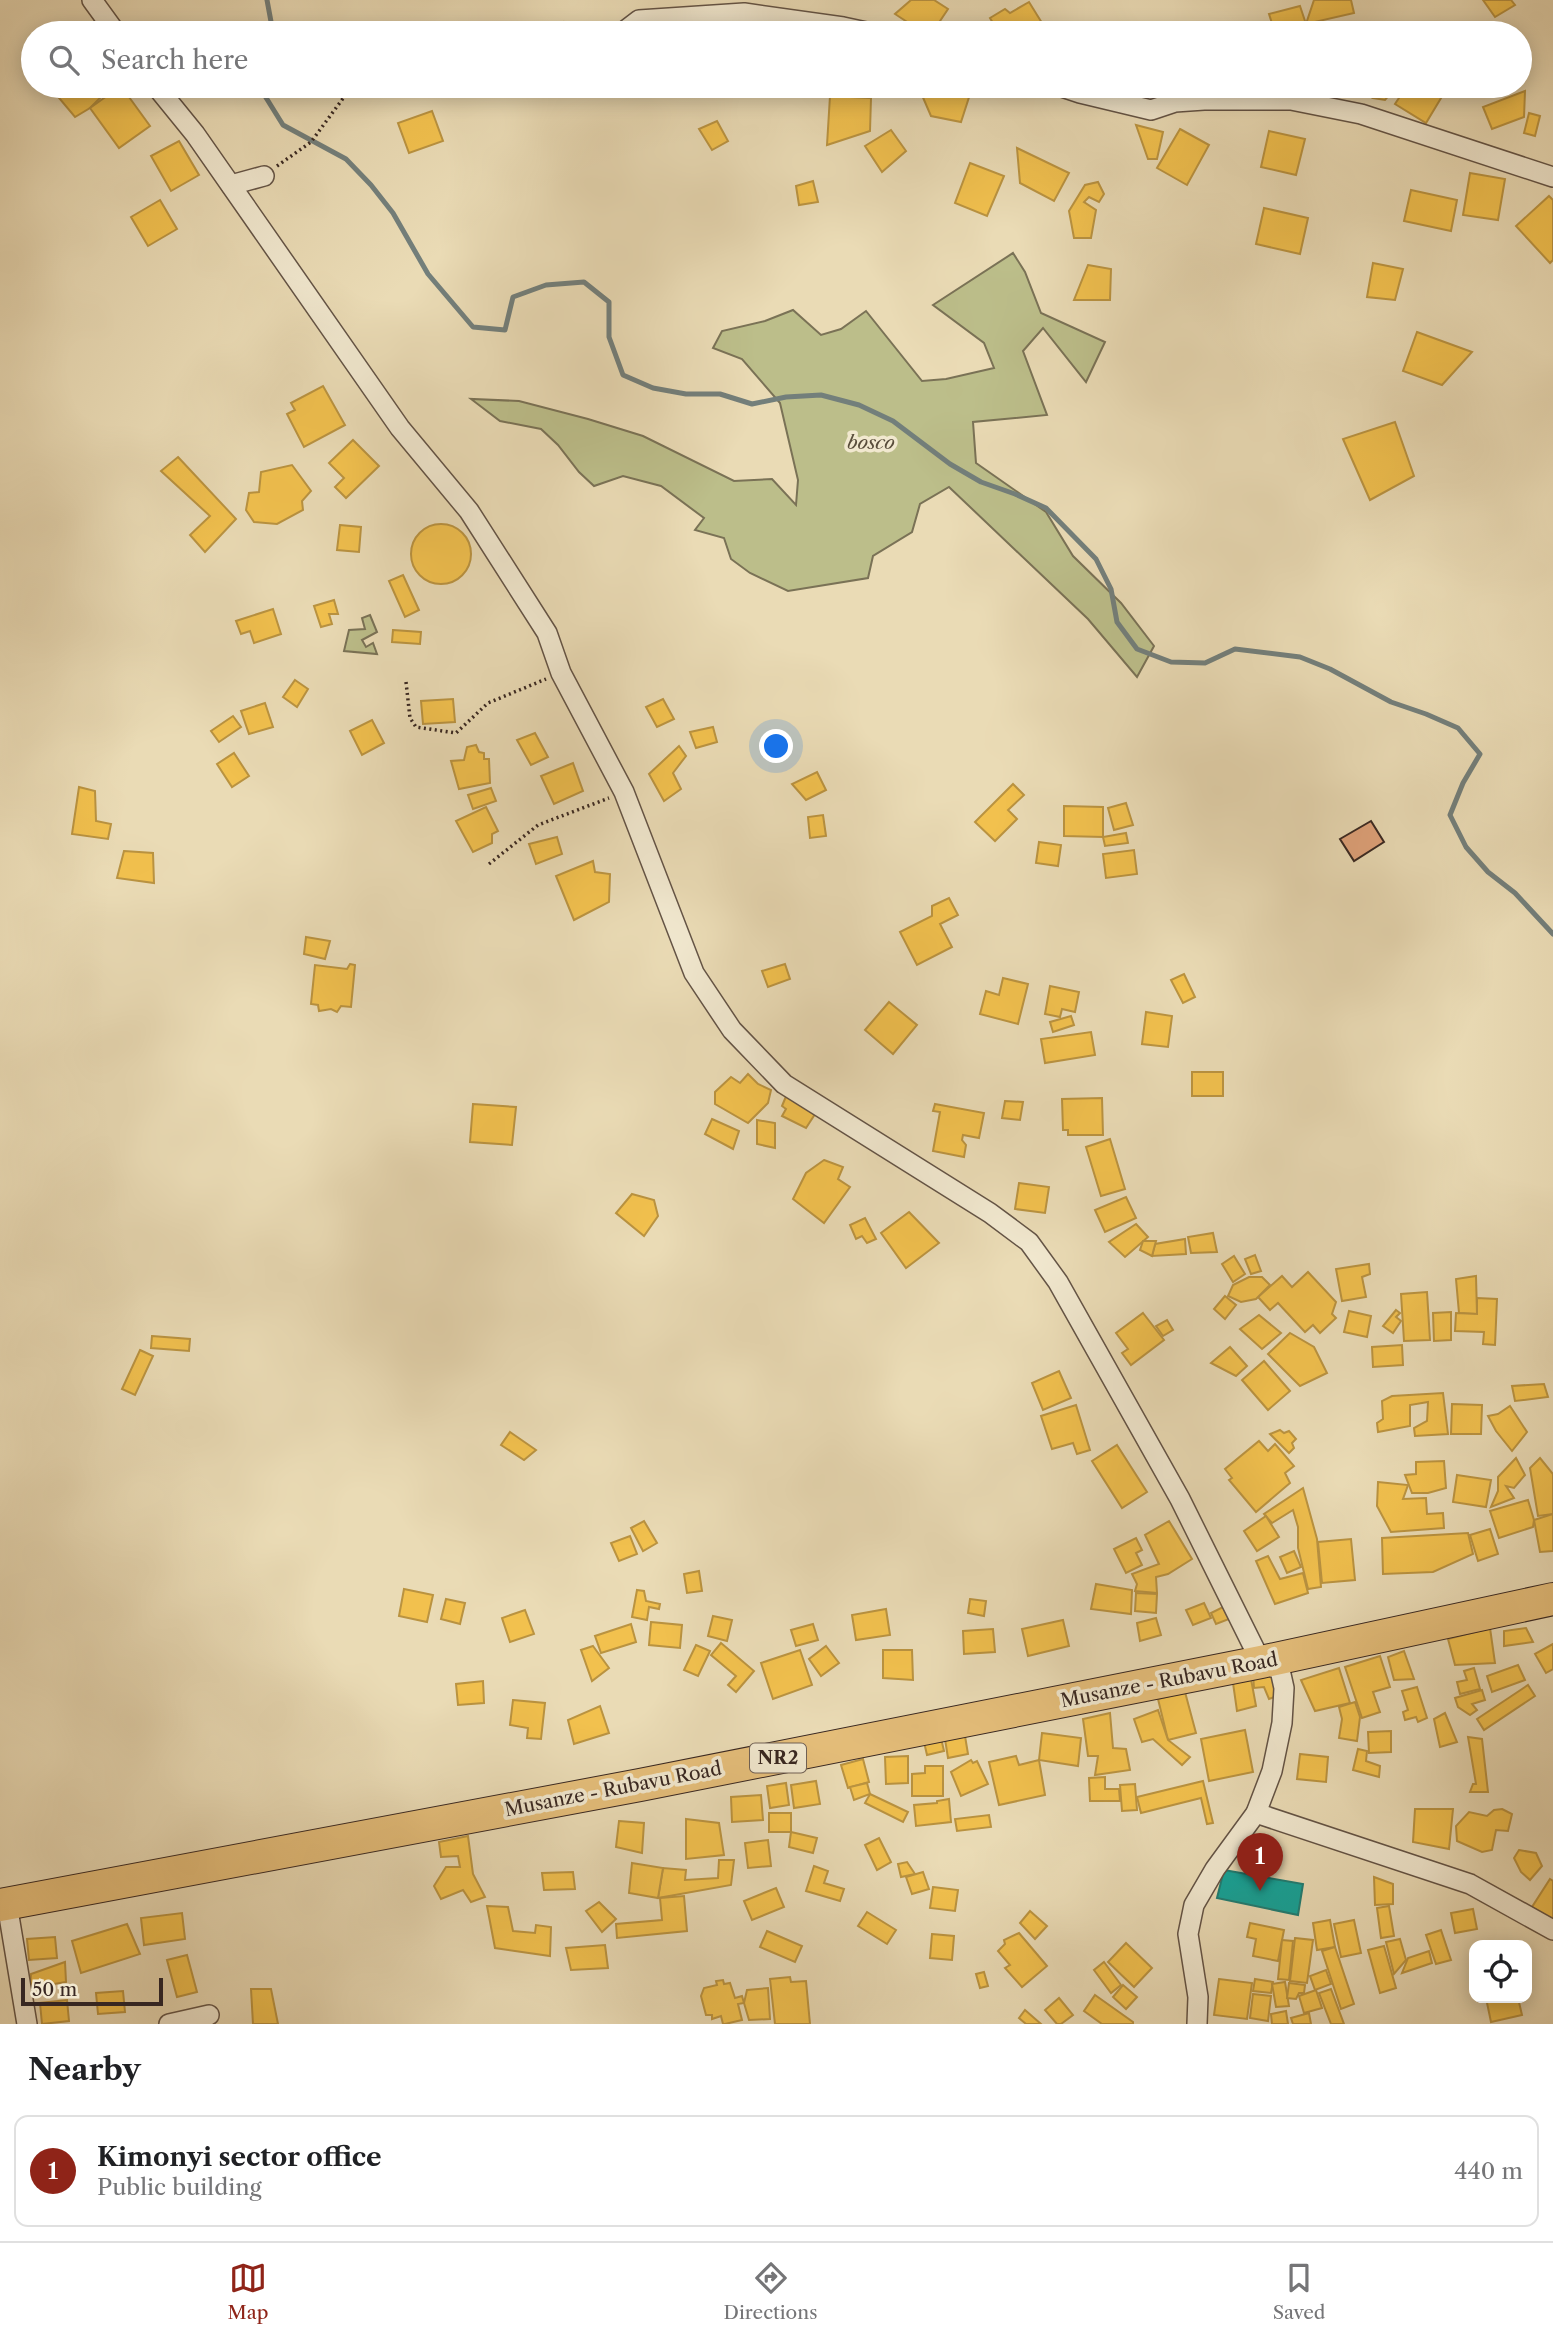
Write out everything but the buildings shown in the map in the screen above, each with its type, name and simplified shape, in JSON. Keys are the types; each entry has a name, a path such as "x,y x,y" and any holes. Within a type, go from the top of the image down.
{"highway":[{"name":"Musanze - Rubavu Road","path":"4,1904 640,1785 1261,1662 1553,1599"}],"street":[{"path":"92,0 107,21"},
{"path":"638,21 744,13 801,21"},
{"path":"166,98 195,134 400,428 469,512 547,633 561,673 624,792 694,973 732,1030 784,1084 989,1213 1029,1242 1059,1282 1180,1499 1261,1662 1280,1670 1284,1688 1282,1723 1272,1772 1255,1813 1215,1869 1194,1905 1188,1934 1198,1997 1196,2024"},
{"path":"1101,98 1151,110 1175,102 1291,100 1362,114 1553,177"},
{"path":"231,185 264,176"},
{"path":"1255,1813 1470,1884 1553,1930"},
{"path":"4,1904 27,2024"},
{"path":"169,2024 209,2015"}],"path":[{"path":"264,176 311,142 343,98"},
{"path":"406,682 410,718 416,727 456,733 488,703 561,673"},
{"path":"489,864 538,825 624,792"}],"green space":[{"name":"bosco","path":"1013,253 1025,272 1041,313 1105,342 1086,382 1043,328 1023,351 1047,415 973,422 976,463 1046,512 1073,556 1121,603 1154,646 1137,677 1088,619 949,487 920,504 912,532 873,556 868,578 788,591 750,573 731,559 724,538 695,530 704,518 661,486 623,476 594,486 541,429 500,421 471,399 519,401 643,436 734,481 772,479 796,505 798,480 780,403 742,359 713,348 722,331 765,321 793,310 821,335 841,329 866,311 922,381 946,379 994,368 984,343 933,305"},
{"path":"370,615 377,632 362,640 366,647 373,643 377,654 344,651 349,630 365,629 362,618"}],"waterway":[{"path":"267,0 271,21"},
{"path":"266,98 283,125 346,159 371,185 393,213 428,274 473,327 505,330 513,297 546,285 584,282 609,302 609,337 623,375 653,388 686,394 720,394 752,404 786,397 821,395 859,405 893,421 950,464 981,482 1046,508 1096,559 1111,589 1117,622 1137,649 1171,662 1205,663 1235,649 1300,657 1330,669 1391,702 1458,728 1480,754 1463,783 1450,815 1466,847 1488,872 1515,893 1553,934"}],"place":[{"name":"Kimonyi sector office","path":"1260,1891"}]}
